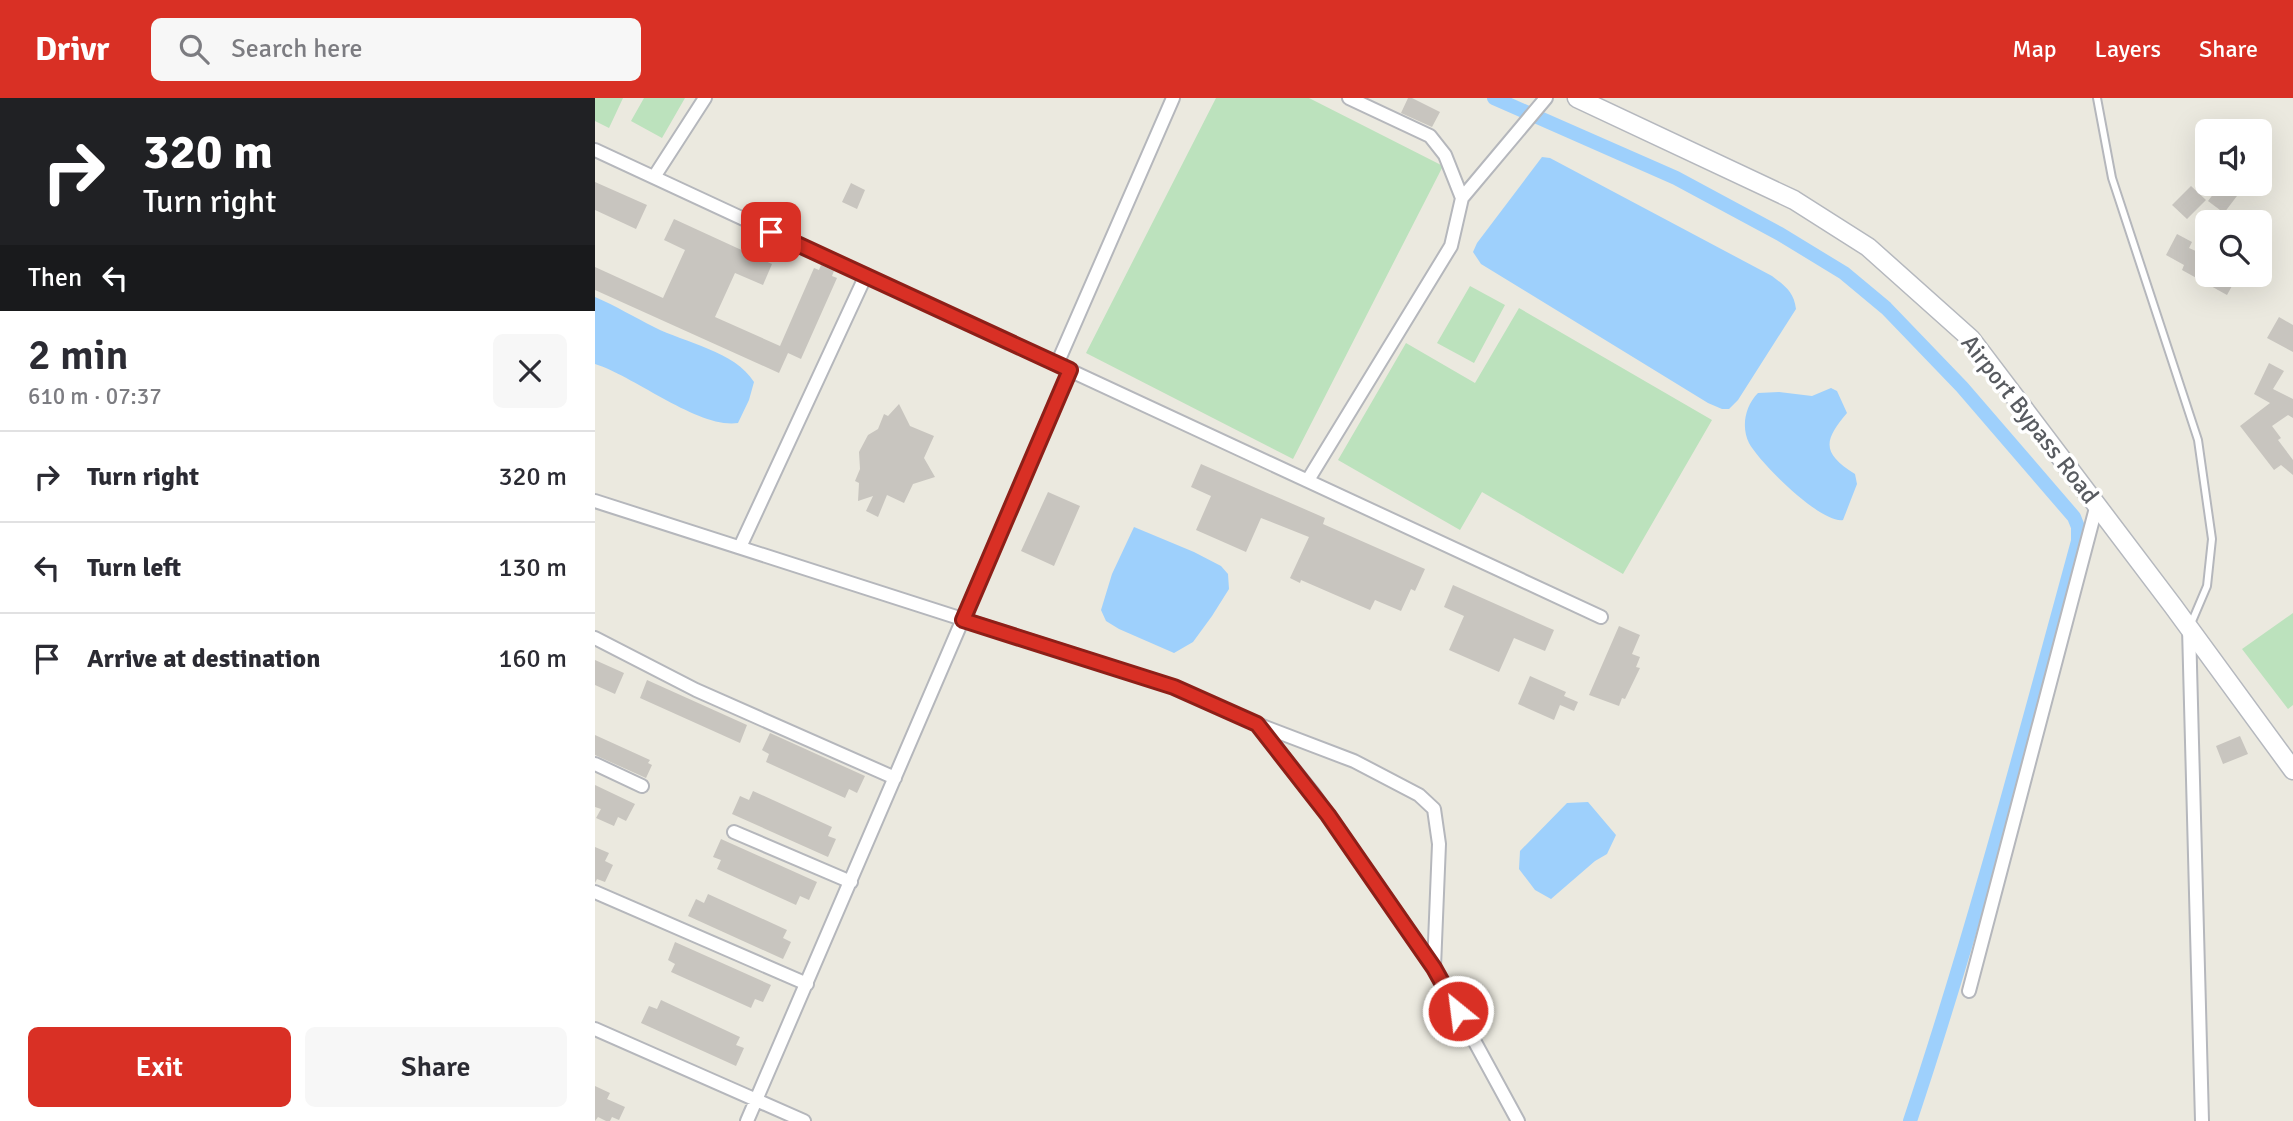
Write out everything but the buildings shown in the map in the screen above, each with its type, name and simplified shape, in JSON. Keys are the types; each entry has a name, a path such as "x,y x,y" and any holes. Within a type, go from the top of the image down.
{"street":[{"path":"654,177 705,98"},
{"path":"1057,364 1173,98"},
{"path":"1349,98 1430,136 1445,155 1462,198"},
{"path":"1308,481 1451,246 1462,198 1546,98"},
{"name":"Airport Bypass Road","path":"1577,98 1794,200 1868,247 1972,339 2293,770"},
{"path":"595,150 1601,617"},
{"path":"740,547 866,275"},
{"path":"747,1121 1070,370"},
{"path":"595,501 1174,687 1257,724 1354,761 1419,795 1434,809 1440,844 1434,968"},
{"path":"1969,991 2097,504"},
{"path":"2189,628 2202,1121"},
{"path":"595,638 696,690 895,778"},
{"path":"1257,724 1313,793 1434,968 1518,1121"},
{"path":"595,764 642,786"},
{"path":"734,832 851,882"},
{"path":"595,892 807,984"},
{"path":"595,1029 804,1121"}],"lane":[{"path":"2097,98 2112,178 2198,440 2212,539 2207,586 2189,628"}],"green space":[{"path":"595,98 623,98 609,128 595,121"},
{"path":"644,98 685,98 662,138 631,121"},
{"path":"1216,98 1309,98 1443,166 1293,459 1086,353"},
{"path":"1470,286 1505,305 1474,363 1437,343"},
{"path":"1519,308 1712,420 1623,574 1482,492 1460,530 1338,460 1406,343 1475,383"},
{"path":"2293,613 2293,705 2288,709 2242,649"}],"water":[{"path":"1542,157 1550,158 1772,276 1788,290 1796,309 1738,400 1729,409 1708,403 1481,264 1473,252 1477,243"},
{"path":"595,297 666,333 722,355 746,371 754,382 738,423 722,423 705,418 595,364"},
{"path":"1831,388 1837,391 1847,413 1833,431 1830,446 1836,460 1855,474 1857,484 1843,520 1833,519 1820,512 1791,490 1755,452 1745,430 1747,410 1758,393 1779,392 1812,396"},
{"path":"1134,527 1194,552 1221,566 1228,574 1229,589 1212,616 1193,642 1174,653 1119,629 1106,621 1101,610 1112,574"},
{"path":"1588,802 1616,835 1607,854 1551,899 1535,890 1519,869 1520,851 1567,803"}],"waterway":[{"path":"1494,98 1676,178 1780,234 1844,273 1886,308 1962,387 2074,517 2078,527 2078,541 1977,905 1910,1121"}],"route":[{"path":"771,232 1070,370 963,620 1174,687 1257,724 1313,793 1434,968 1458,1011"}]}
